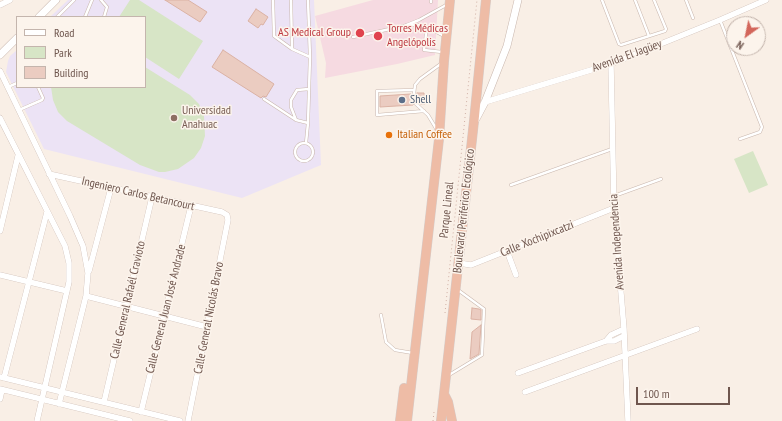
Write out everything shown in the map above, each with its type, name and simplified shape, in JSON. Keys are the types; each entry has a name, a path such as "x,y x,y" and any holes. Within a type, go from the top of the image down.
{"highway":[{"name":"Boulevard Periférico Ecológico","path":"441,421 486,0"},
{"path":"407,421 439,139 444,57 450,1"},
{"path":"400,421 409,364 414,356"},
{"path":"444,393 448,402 452,421"}],"street":[{"path":"0,5 10,0"},
{"path":"40,16 56,0"},
{"path":"474,121 485,102 507,46 518,0"},
{"name":"Avenida El Jagüey","path":"485,102 611,64 766,0"},
{"path":"0,55 16,39"},
{"name":"Avenida Independencia","path":"611,64 614,208 624,329 628,421"},
{"path":"0,71 70,216 83,246 88,273"},
{"path":"0,118 65,246 69,263 69,282 37,421"},
{"path":"0,231 18,156"},
{"name":"Ingeniero Carlos Betancourt","path":"49,174 227,215"},
{"path":"59,404 86,296 88,273 111,188"},
{"name":"Calle General Rafaél Cravioto","path":"104,402 152,197"},
{"name":"Calle General Juan José Andrade","path":"142,412 191,206"},
{"name":"Calle Xochipixcatzi","path":"458,264 471,265 614,208"},
{"path":"47,212 2,378 180,421"},
{"name":"Calle General Nicolás Bravo","path":"188,421 208,327 228,220 227,215"},
{"path":"507,251 516,275"},
{"path":"0,275 67,291"},
{"path":"86,296 208,327"},
{"path":"606,341 611,335 624,329"},
{"path":"525,392 697,329"},
{"path":"518,373 606,341 614,341 624,336"},
{"path":"0,399 1,390 42,399 108,418 130,421"}],"lane":[{"path":"58,16 74,0"},
{"path":"85,16 92,0"},
{"path":"101,0 106,7 104,16"},
{"path":"273,0 274,36 292,49 310,56"},
{"path":"291,0 292,49"},
{"path":"306,143 310,56 308,0"},
{"path":"602,0 619,44 621,45 665,31 666,29 654,0"},
{"path":"635,0 649,36"},
{"path":"687,0 693,18"},
{"path":"404,26 419,20 450,1"},
{"path":"720,20 762,127 760,132 740,139"},
{"path":"353,37 404,26 418,25 427,27 446,37"},
{"path":"414,94 414,90 420,79 444,57 424,50 427,27"},
{"path":"8,87 16,83"},
{"path":"19,110 42,100 43,98 38,88"},
{"path":"296,120 291,107 292,100 297,90 309,89"},
{"path":"414,90 377,91 377,115 424,111"},
{"path":"264,99 296,120 308,124"},
{"path":"416,104 424,111 434,125 439,139"},
{"path":"301,143 306,143 311,147 313,153 311,158 306,161 300,161 294,152 296,146 301,143"},
{"path":"511,185 612,149"},
{"path":"614,196 661,179"},
{"path":"446,377 482,355 484,309 456,288"},
{"path":"381,315 386,342 394,350 414,356"}],"path":[{"name":"Parque Lineal","path":"445,312 477,0"},
{"path":"433,421 434,407"}],"shaded area":[{"name":"Universidad Anahuac","path":"68,0 314,0 321,165 242,198 44,149 6,72 10,56 16,51 16,88 146,88 146,16 51,16"},
{"name":"Torres Médicas Angelópolis","path":"373,0 438,0 435,55 325,78 326,63 315,16"}],"green space":[{"path":"130,0 139,0 203,41 179,79 146,58 146,16 120,16"},
{"path":"146,68 190,95 199,104 204,116 205,136 201,148 194,158 178,169 159,172 140,165 67,121 58,112 53,100 51,88 146,88"},
{"path":"753,151 768,185 749,193 734,159"}],"building":[{"path":"165,0 188,0 207,12 200,22"},
{"path":"256,9 268,17 263,25 261,24 258,28 248,21"},
{"path":"223,50 274,84 266,97 263,96 261,98 212,67"},
{"name":"Shell","path":"417,93 424,93 425,104 420,104 416,101 413,105 380,107 380,96 411,94 414,97"},
{"path":"472,308 481,310 481,320 471,319"},
{"path":"481,325 479,354 470,359 472,332"}],"place":[{"name":"AS Medical Group","path":"360,33"},
{"name":"Torres Médicas Angelópolis","path":"378,36"},
{"name":"Shell","path":"402,100"},
{"name":"Universidad Anahuac","path":"174,118"},
{"name":"Italian Coffee","path":"389,135"}]}
